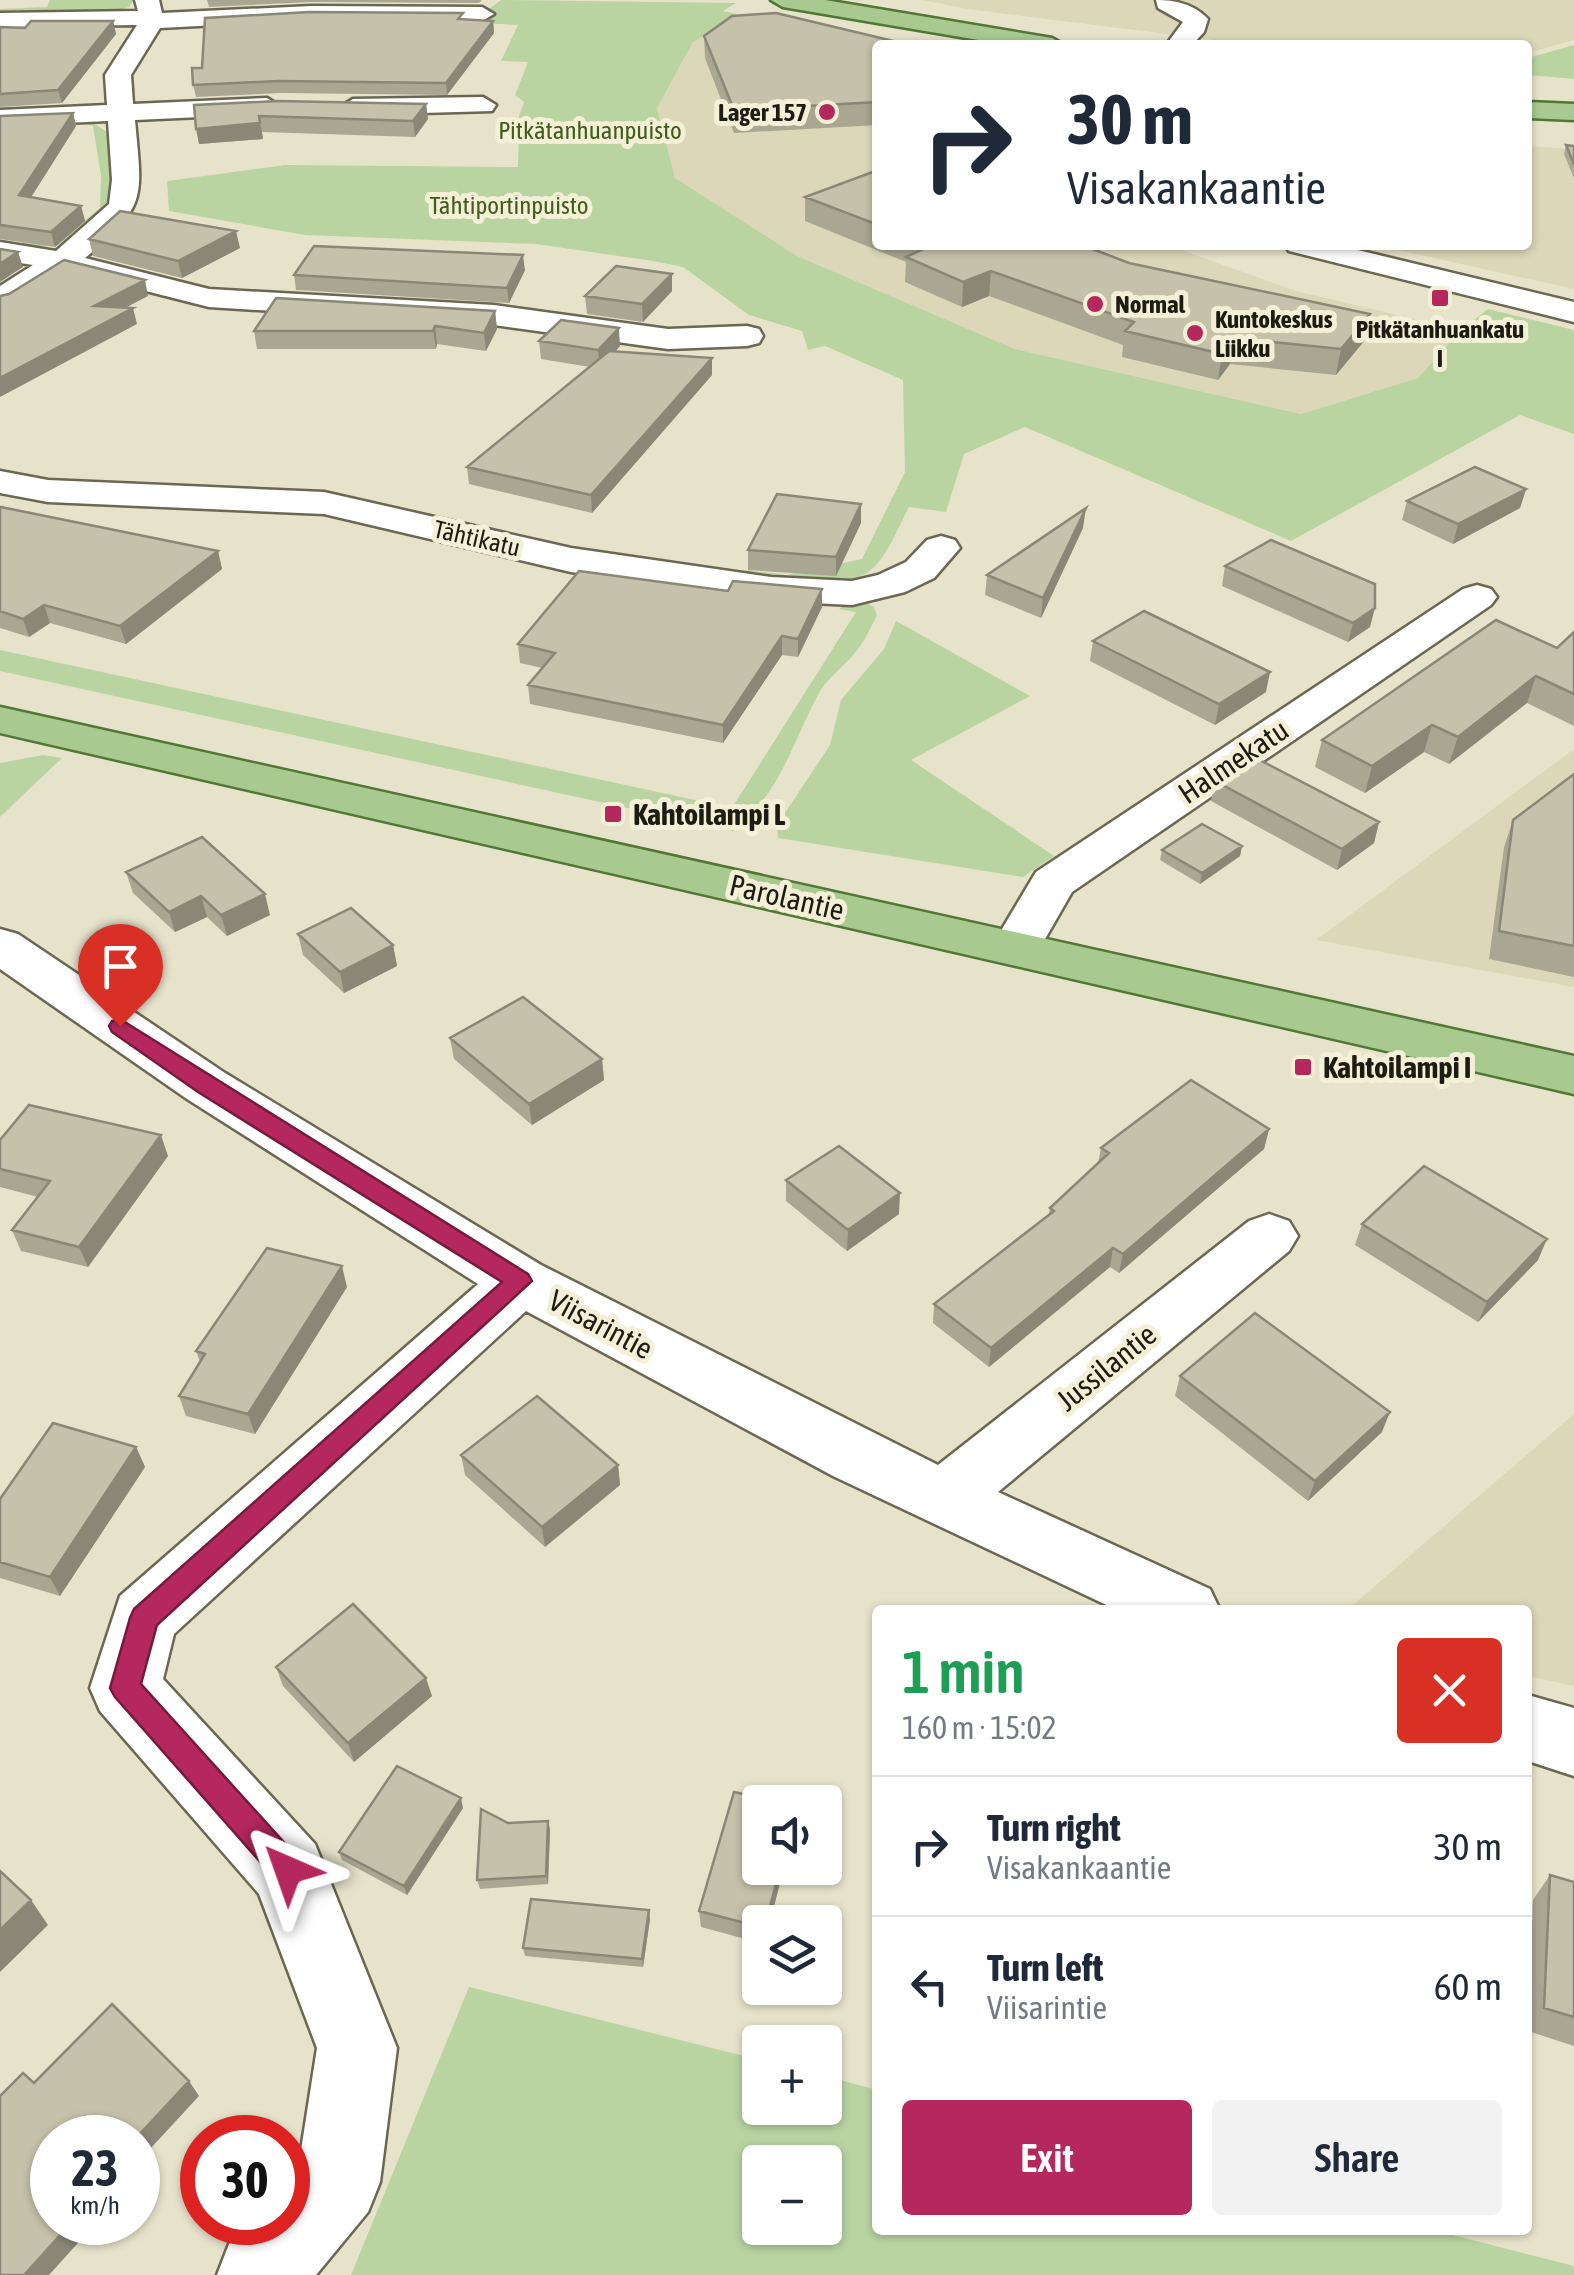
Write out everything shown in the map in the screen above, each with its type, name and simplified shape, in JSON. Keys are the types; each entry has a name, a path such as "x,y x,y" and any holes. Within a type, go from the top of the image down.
{"main road":[{"path":"782,0 833,16 955,40"},
{"path":"782,0 1022,40"},
{"path":"1532,94 1574,96"},
{"path":"1532,110 1574,112"},
{"name":"Parolantie","path":"1,721 1574,1074"}],"street":[{"path":"1140,0 1176,2 1196,19 1192,32 1183,40"},
{"path":"1196,0 1221,15"},
{"path":"0,299 62,262 109,224 124,205 120,68 150,13"},
{"path":"0,20 150,13 482,14"},
{"path":"326,106 399,109 483,105"},
{"path":"0,118 296,106"},
{"path":"1320,250 1574,312"},
{"path":"0,251 210,298 494,316 668,339 748,336"},
{"name":"Tähtikatu","path":"0,482 48,491 324,503 571,560 771,589 852,593 891,584 920,570 942,548"},
{"name":"Halmekatu","path":"1015,949 1052,883 1477,597"},
{"name":"Viisarintie","path":"0,945 206,1086 520,1281 943,1499 1175,1605"},
{"name":"Jussilantie","path":"943,1499 1269,1236"},
{"path":"260,2275 338,2182 357,2048 288,1870 125,1688 144,1618 520,1281"},
{"path":"1532,1729 1574,1742"}],"shaded area":[{"path":"922,0 1574,0 1574,40 1532,52 1532,40 1215,40"},
{"path":"740,15 872,48 872,250 1182,250 1296,291 1461,330 1418,378 1301,414 1015,349 797,256 675,179 657,108 693,42"},
{"path":"1532,146 1574,149 1574,289 1398,250 1532,250"},
{"path":"1574,749 1574,987 1316,940"},
{"path":"1574,1414 1574,1686 1532,1677 1532,1605 1353,1605"}],"green space":[{"path":"50,0 134,0 129,7 113,12 0,17 0,9 47,7"},
{"name":"Pitkätanhuanpuisto","path":"501,0 736,3 723,11 740,15 693,42 657,108 675,178 797,256 1015,349 1301,414 1418,378 1461,330 1488,309 1574,330 1574,434 1520,415 1291,541 1025,427 964,454 946,512 909,507 884,555 862,576 830,582 743,575 747,570 787,575 862,559 905,472 903,380 825,346 808,350 802,331 749,315 683,267 536,244 305,235 169,211 167,181 285,165 518,167 519,116 524,102 515,95 528,62 501,61 518,25 458,22 482,14"},
{"path":"1574,45 1574,79 1532,75 1532,57"},
{"path":"90,121 107,132 112,191 107,208 64,245 21,247 23,242 56,240 100,208 101,175 93,126 77,122"},
{"path":"866,603 874,607 877,615 864,641 821,689 774,784 733,831 0,671 0,650 732,808 856,612 839,609 845,604"},
{"path":"896,621 1030,696 911,760 1054,856 1023,877 778,838 777,825 830,745 841,700 884,649"},
{"path":"43,755 62,758 0,817 0,763"},
{"path":"469,1987 742,2055 742,2125 842,2125 842,2081 872,2089 872,2235 1453,2235 1574,2266 1574,2275 351,2275"}],"building":[{"path":"309,12 463,13 458,19 493,21 446,83 279,81 193,85 192,68 202,68 205,18"},
{"path":"776,13 889,40 872,40 872,102 734,110 704,36 732,16"},
{"path":"31,21 113,21 58,90 0,94 0,27 25,28"},
{"path":"278,101 426,104 413,121 259,116 260,123 196,129 194,105"},
{"path":"73,113 19,195 81,206 51,232 0,225 0,116"},
{"path":"1566,145 1574,146 1574,164"},
{"path":"872,172 872,223 805,197"},
{"path":"120,211 236,231 178,261 89,239"},
{"path":"314,246 523,255 507,288 294,275"},
{"path":"0,249 18,252 0,264"},
{"path":"921,250 1095,250 1129,263 1370,314 1341,349 1234,338 1222,354 1125,331 1134,322 991,271 963,282 906,257"},
{"path":"64,260 145,280 94,306 133,308 0,378 0,296"},
{"path":"616,266 672,274 642,304 585,296"},
{"path":"276,298 495,311 484,333 435,326 433,331 254,331"},
{"path":"561,320 619,328 598,350 539,341"},
{"path":"609,351 712,358 591,495 467,467"},
{"path":"1475,467 1526,489 1458,524 1407,501"},
{"path":"777,494 861,504 836,557 748,550"},
{"path":"0,507 218,551 120,626 44,605 23,619 0,611"},
{"path":"1086,508 1043,598 987,575"},
{"path":"1271,540 1375,584 1375,608 1353,623 1225,566"},
{"path":"579,571 728,591 733,581 822,589 798,639 782,636 723,725 528,685 555,653 518,644"},
{"path":"1144,611 1270,672 1219,704 1093,641"},
{"path":"1496,620 1557,648 1574,632 1574,694 1536,676 1458,737 1432,725 1372,766 1322,740"},
{"path":"1252,756 1379,822 1342,849 1215,781"},
{"path":"1574,774 1574,946 1499,931 1513,820"},
{"path":"1202,824 1242,846 1202,873 1162,850"},
{"path":"202,837 265,894 221,915 201,896 169,912 126,872"},
{"path":"351,908 393,945 340,972 298,934"},
{"path":"523,997 602,1059 529,1104 450,1038"},
{"path":"1191,1080 1269,1129 1123,1254 1113,1248 991,1348 934,1304 1054,1211 1050,1208 1109,1153 1101,1148"},
{"path":"29,1105 161,1135 79,1247 12,1230 50,1181 0,1169 0,1140"},
{"path":"839,1146 900,1193 848,1230 786,1180"},
{"path":"1424,1166 1547,1239 1487,1302 1362,1224"},
{"path":"267,1248 342,1266 248,1414 179,1396 205,1354 196,1351"},
{"path":"1255,1313 1390,1412 1315,1481 1180,1376"},
{"path":"537,1396 618,1465 542,1527 461,1455"},
{"path":"53,1423 136,1447 50,1577 0,1562 0,1499"},
{"path":"353,1604 426,1678 348,1743 276,1667"},
{"path":"397,1766 461,1798 404,1886 339,1852"},
{"path":"734,1792 742,1794 742,1885 776,1885 770,1905 742,1905 742,1922 699,1911"},
{"path":"481,1809 508,1823 548,1821 546,1876 477,1880"},
{"path":"0,1871 31,1900 0,1930"},
{"path":"1550,1875 1574,1882 1574,2017 1544,2008"},
{"path":"531,1899 649,1910 642,1959 523,1948"},
{"path":"112,2004 189,2081 157,2115 30,2115 30,2245 51,2245 24,2275 0,2275 0,2096 23,2073 34,2083"}],"place":[{"name":"Lager 157","path":"827,112"},
{"name":"Pitkätanhuankatu I","path":"1440,298"},
{"name":"Normal","path":"1095,304"},
{"name":"Kuntokeskus Liikku","path":"1195,333"},
{"name":"Kahtoilampi L","path":"613,814"},
{"name":"Kahtoilampi I","path":"1303,1067"}],"route":[{"path":"120,1026 206,1086 520,1281 144,1618 125,1688 288,1870"}],"park label":[{"name":"Tähtiportinpuisto","path":"509,205"}]}
